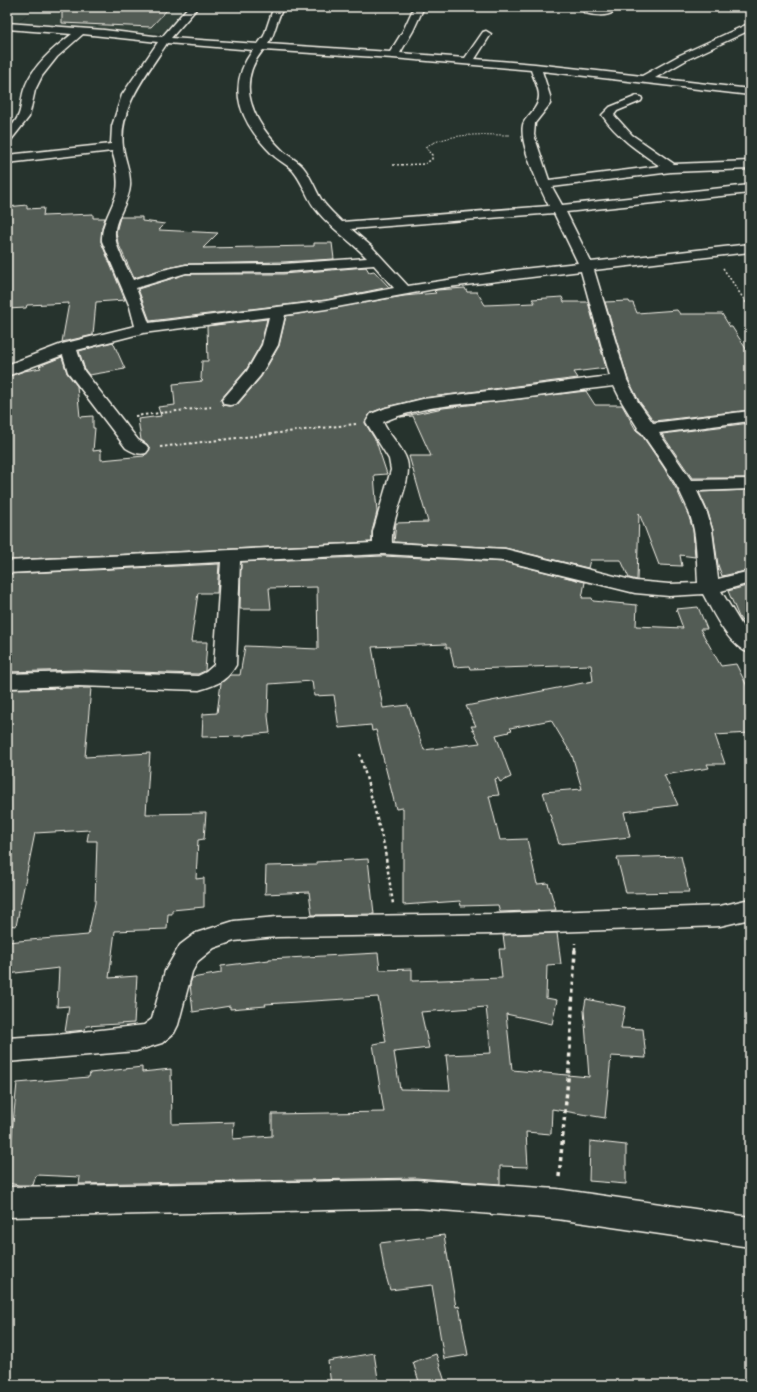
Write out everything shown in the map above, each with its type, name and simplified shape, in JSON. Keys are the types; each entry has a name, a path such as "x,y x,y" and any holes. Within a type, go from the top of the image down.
{"street":[{"path":"143,328 137,307 109,241 108,231 123,192 122,164 117,147 118,126 127,95 134,82 146,68 164,40 193,7"},
{"path":"279,7 275,14 272,30 253,56 243,83 243,96 246,111 252,123 264,138 280,155 300,171 321,208 338,226 368,251 404,290"},
{"path":"393,55 408,32 419,7"},
{"path":"584,7 585,10 591,12 608,12"},
{"path":"7,26 81,31 260,48 393,55 535,67 750,92"},
{"path":"645,79 684,57 750,26"},
{"path":"7,138 22,119 25,112 29,89 38,73 61,48 81,31"},
{"path":"468,62 486,34"},
{"path":"535,67 545,96 544,104 529,123 528,135 544,184 571,233 586,265 619,380 646,429 686,486 698,513 703,530 709,588 733,628 750,646"},
{"path":"637,99 632,103 614,109 608,116 616,127 625,135 671,168"},
{"path":"7,159 117,147"},
{"path":"544,184 671,168 750,165"},
{"path":"338,226 557,209 750,189"},
{"path":"7,371 68,346 143,328 342,303 440,284 586,265 750,248"},
{"path":"127,286 146,282 168,273 186,270 283,268 376,261"},
{"path":"230,400 254,373 270,345 278,311"},
{"path":"68,346 76,372 132,444 140,449"},
{"path":"383,548 382,532 400,470 398,459 374,422 377,418 384,414 434,402 540,391 619,380"},
{"path":"646,429 750,416"},
{"path":"686,486 750,484"},
{"path":"7,566 383,548 505,555 635,587 669,590 709,588 750,577"},
{"path":"7,681 78,679 199,683 212,679 222,672 225,666 231,556"},
{"path":"7,1050 136,1039 152,1035 164,1025 179,971 189,953 204,940 234,931 277,927 497,924 720,916 750,909"},
{"path":"7,1202 416,1194 557,1204 750,1232"}],"path":[{"path":"393,166 425,164 432,159 432,155 425,147 431,142 470,136 528,135"},
{"path":"712,253 749,307"},
{"path":"113,418 205,408 230,400"},
{"path":"140,449 187,445 374,422"},
{"path":"360,754 384,845 397,925"},
{"path":"557,1204 569,1068 576,920"}],"shaded area":[{"path":"7,7 35,7 15,25 7,25"},
{"path":"36,7 188,7 168,33 13,28"}],"building":[{"path":"62,7 153,7 152,8 168,9 151,27 62,23"},
{"path":"27,205 27,209 44,208 43,216 93,214 93,218 105,218 102,227 101,242 125,300 96,302 93,335 62,342 69,303 27,305 26,308 7,309 7,207"},
{"path":"120,217 142,217 142,221 165,224 159,230 218,233 203,248 314,246 314,243 332,243 334,259 283,262 186,264 134,278 118,243 116,232"},
{"path":"366,267 369,272 374,271 389,287 326,300 150,321 138,289 186,274 283,274"},
{"path":"465,288 467,292 477,292 485,305 535,303 532,299 562,297 564,302 588,302 606,368 574,372 578,378 423,398 386,407 370,413 365,423 376,441 387,474 374,475 377,512 372,532 372,542 7,560 7,377 24,371 41,368 39,366 62,357 67,373 77,386 80,417 93,416 93,428 95,428 93,451 101,450 101,460 144,456 150,449 147,444 141,440 138,419 161,416 158,407 175,405 173,384 203,381 201,379 202,361 208,361 207,326 267,319 261,344 246,370 221,399 223,405 237,405 261,377 279,346 286,316 404,296 436,293 434,291 437,290"},
{"path":"629,301 630,303 633,303 637,313 677,310 680,314 722,314 750,355 750,410 654,421 639,401 628,379 605,302"},
{"path":"113,342 125,369 89,375 85,370 79,351"},
{"path":"586,391 595,405 622,405 636,430 641,434 664,468 678,492 689,517 693,530 695,557 680,555 682,566 659,565 639,513 637,580 629,578 621,560 590,560 588,568 505,548 394,542 396,523 428,522 409,456 431,456 413,416 400,417 443,408"},
{"path":"750,423 750,478 692,478 662,434"},
{"path":"750,490 750,570 722,576 718,565 713,530 708,512 699,492"},
{"path":"383,556 505,562 585,582 582,598 592,598 593,601 637,605 636,626 683,628 676,609 698,607 707,629 700,629 721,666 736,664 750,692 750,733 715,735 725,764 707,764 709,768 664,775 678,805 624,812 630,837 559,844 543,792 582,789 572,755 551,720 510,728 512,730 508,731 509,732 496,735 511,777 500,782 498,778 495,779 499,795 489,796 500,840 527,839 537,884 548,883 556,910 500,912 498,905 461,906 460,901 403,905 403,808 396,809 376,730 372,731 371,725 339,728 334,695 314,696 312,681 269,684 268,716 270,733 245,736 202,737 203,714 217,713 221,683 230,675 240,675 245,646 318,649 317,587 269,588 271,609 240,609 241,562","holes":["446,644 446,648 450,648 454,667 469,666 470,669 591,665 593,681 466,706 476,726 471,726 480,743 424,750 408,705 383,708 372,647"]},
{"path":"219,564 217,593 198,593 191,642 207,642 205,671 198,674 78,670 7,672 7,574"},
{"path":"750,585 750,632 739,617 728,591"},
{"path":"91,688 85,757 150,753 146,814 206,813 204,839 198,840 196,879 204,878 204,907 172,910 172,914 168,914 167,929 115,931 109,978 137,976 134,1023 86,1026 85,1030 65,1032 69,1006 57,1007 59,968 7,974 7,942 88,935 95,903 97,841 87,841 89,830 35,833 16,926 7,925 7,689"},
{"path":"681,856 689,892 626,893 617,858"},
{"path":"368,859 374,914 312,915 309,892 265,894 266,866 316,865 316,862"},
{"path":"557,933 561,964 547,965 546,998 557,1000 552,1024 506,1014 512,1070 589,1077 584,1010 586,999 625,1007 621,1028 643,1029 646,1058 611,1056 605,1118 552,1109 551,1134 526,1132 528,1167 500,1166 500,1184 416,1178 79,1184 80,1177 36,1175 33,1185 7,1183 17,1083 89,1077 90,1073 142,1067 142,1072 171,1069 172,1124 234,1122 233,1139 272,1136 272,1114 384,1112 373,1044 386,1042 378,997 265,1004 266,1006 230,1009 230,1006 193,1012 190,984 192,978 221,973 221,966 269,959 378,953 380,970 412,969 412,981 502,978 499,949 505,949 503,935","holes":["486,1007 491,1053 446,1055 450,1090 400,1089 394,1052 429,1048 421,1012"]},
{"path":"590,1141 626,1145 626,1184 589,1181"},
{"path":"444,1235 456,1307 459,1306 468,1355 444,1359 432,1285 390,1290 384,1269 380,1243"},
{"path":"374,1353 379,1385 331,1385 328,1361"},
{"path":"436,1354 446,1385 420,1385 413,1362"}]}
